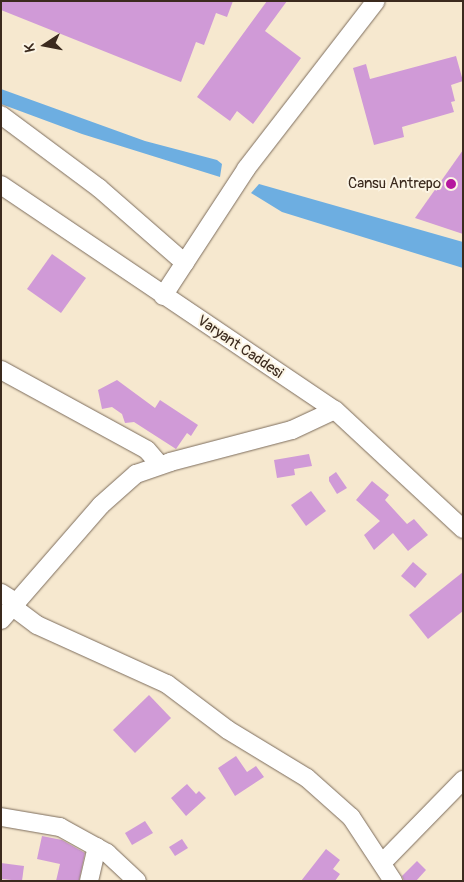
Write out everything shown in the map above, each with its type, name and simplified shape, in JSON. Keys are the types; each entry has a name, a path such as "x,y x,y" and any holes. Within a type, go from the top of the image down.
{"street":[{"path":"164,296 246,168 376,1"},
{"path":"1,115 99,188 185,263"},
{"name":"Varyant Caddesi","path":"1,185 335,410 463,529"},
{"path":"1,370 147,450 160,465"},
{"path":"1,620 101,505 136,474 160,465 292,430 335,410"},
{"path":"1,593 37,625 167,684 228,730 307,778 351,817 383,862 393,881"},
{"path":"383,862 463,780"},
{"path":"1,817 60,827 97,847 137,881"},
{"path":"89,881 97,847"}],"water":[{"path":"1,89 145,141 217,160 222,164 220,177 82,134 1,104"},
{"path":"259,184 463,242 463,268 282,212 251,193"}],"building":[{"path":"1,1 233,1 227,17 216,13 204,45 196,42 181,82 1,10"},
{"path":"267,1 287,1 265,31 301,58 253,124 237,111 230,121 197,97"},
{"path":"456,56 463,81 451,85 455,101 451,102 454,112 402,127 404,137 374,145 353,68 366,64 370,79"},
{"name":"Cansu Antrepo","path":"463,150 463,234 415,218"},
{"path":"52,254 86,278 61,313 27,289"},
{"path":"117,380 155,408 160,400 198,425 191,436 187,433 176,449 134,422 125,423 122,414 112,407 102,409 98,390"},
{"path":"309,454 312,466 294,469 295,475 277,478 274,460"},
{"path":"336,472 347,488 337,494 329,481 329,477"},
{"path":"372,481 389,495 385,500 407,524 414,519 428,535 408,551 393,533 374,550 364,535 380,521 356,500"},
{"path":"311,491 326,511 306,526 291,505"},
{"path":"413,562 427,574 415,588 401,576"},
{"path":"463,572 463,611 428,639 409,615"},
{"path":"149,695 171,718 135,753 113,730"},
{"path":"236,756 247,772 256,766 264,777 235,796 218,768"},
{"path":"187,784 196,794 199,791 206,798 186,816 171,798"},
{"path":"145,821 153,833 132,845 125,833"},
{"path":"42,836 62,840 85,853 79,881 56,881 60,864 37,859"},
{"path":"182,839 188,848 175,856 169,847"},
{"path":"326,849 340,860 333,869 340,874 335,881 301,881"},
{"path":"417,861 426,870 416,881 404,881 402,876"},
{"path":"1,863 24,866 22,881 1,879"}],"place":[{"name":"Cansu Antrepo","path":"451,184"}]}
